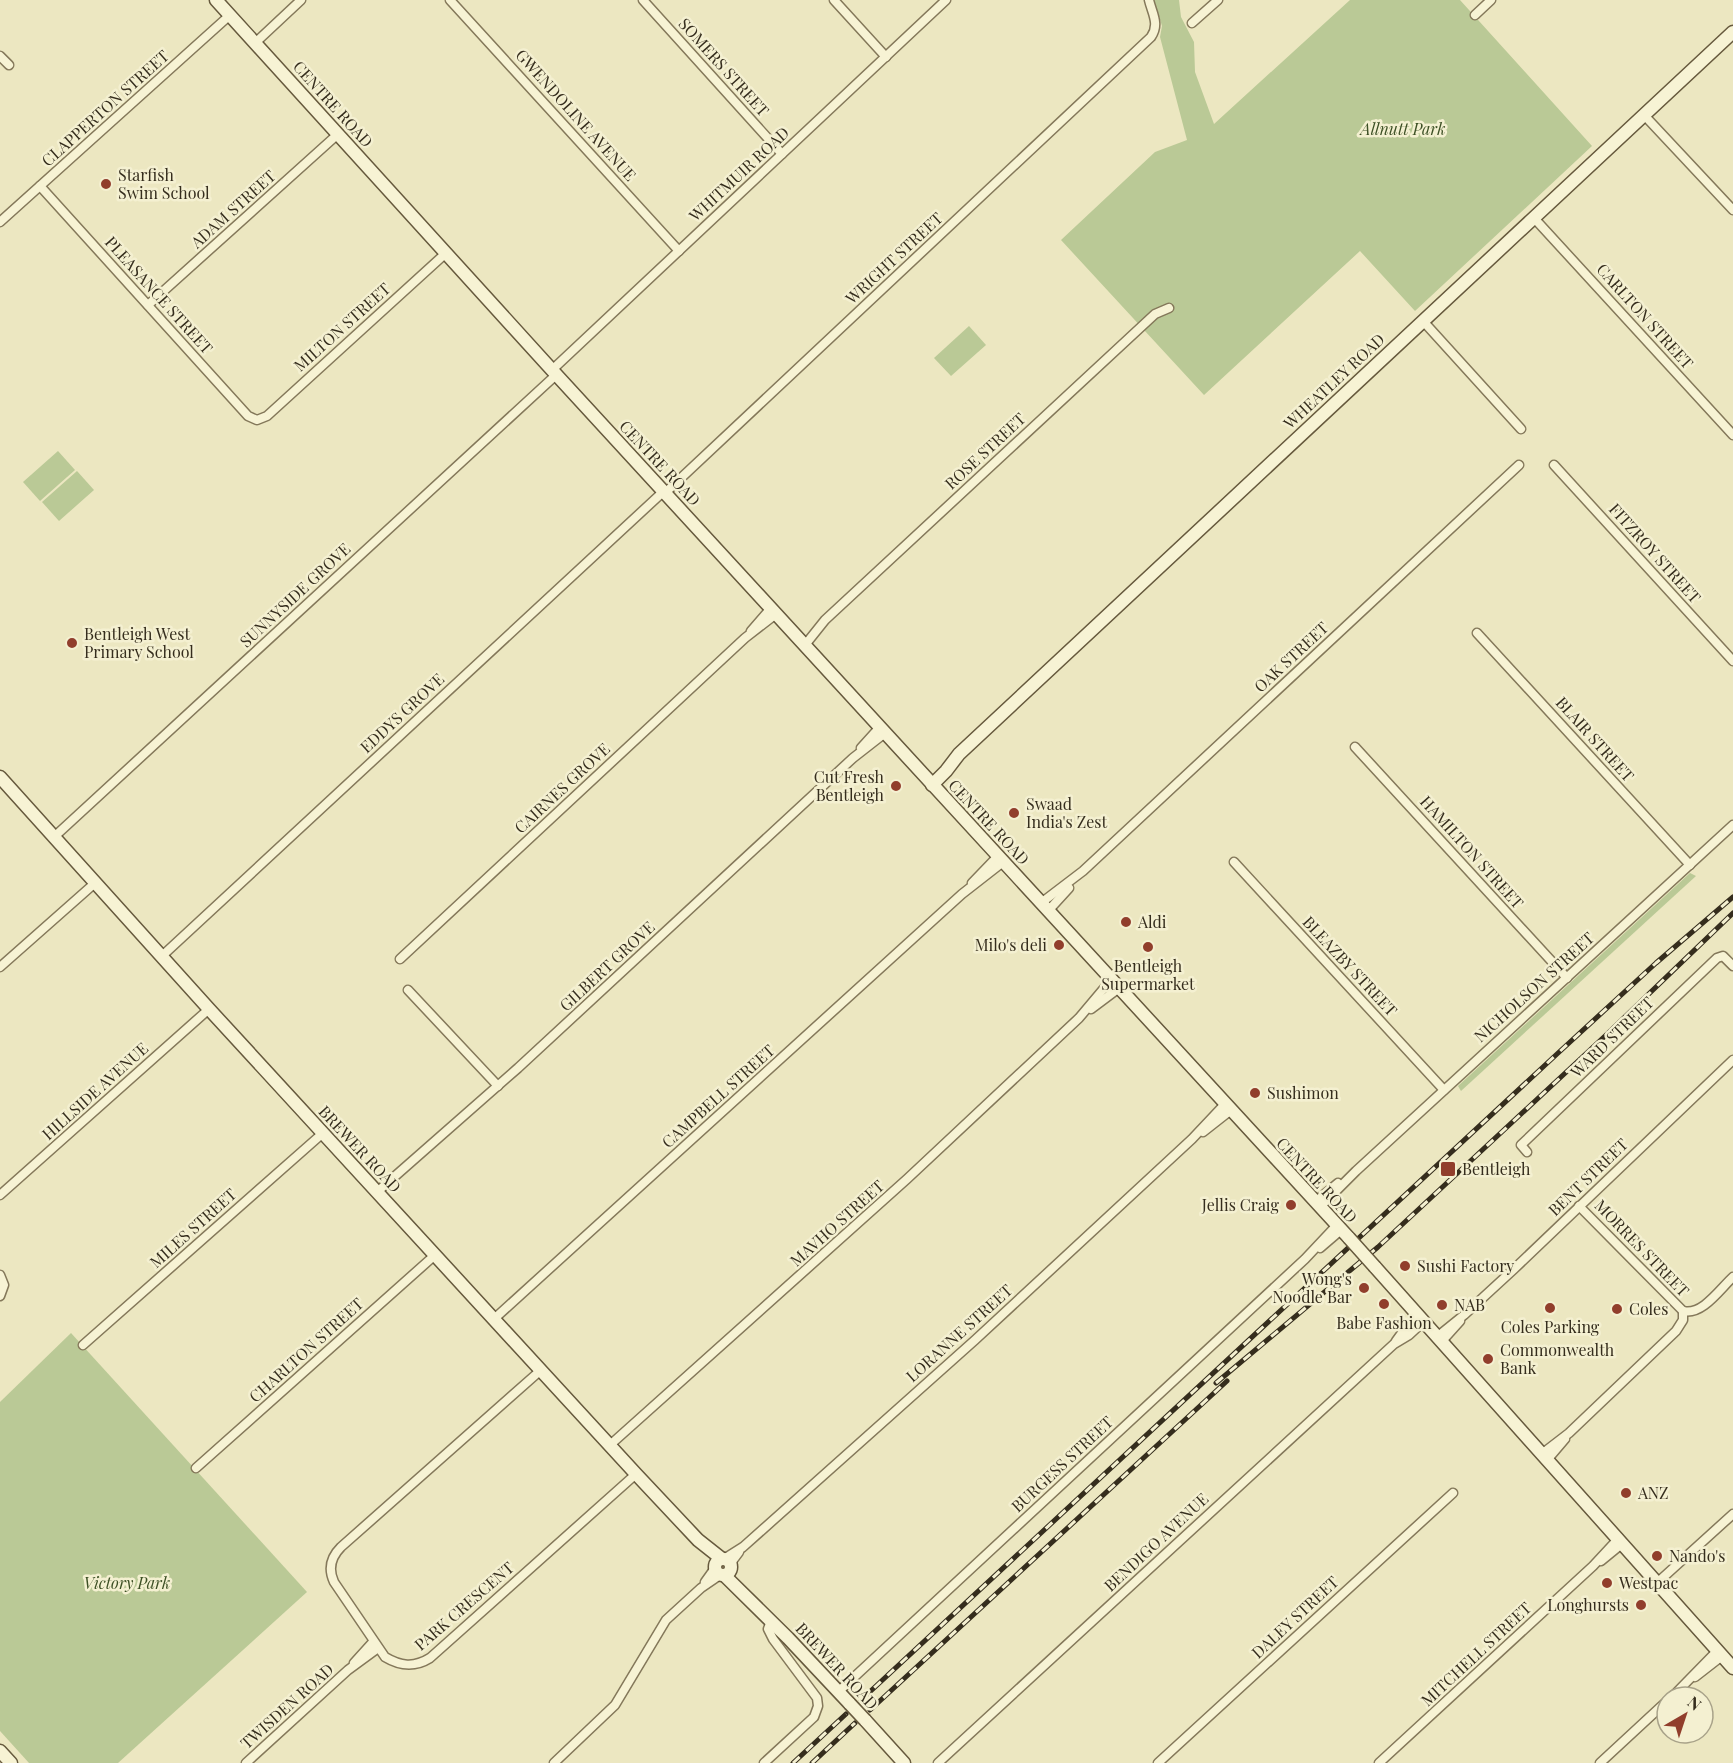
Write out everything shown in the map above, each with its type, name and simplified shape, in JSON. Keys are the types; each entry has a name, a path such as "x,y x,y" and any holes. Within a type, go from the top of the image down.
{"street":[{"name":"CENTRE ROAD","path":"216,0 1422,1318 1733,1668"},
{"path":"255,43 301,0"},
{"name":"GWENDOLINE AVENUE","path":"450,0 679,250"},
{"name":"SOMERS STREET","path":"643,0 782,154"},
{"path":"834,0 886,57"},
{"name":"WHITMUIR ROAD","path":"554,372 679,250 946,0"},
{"name":"WRIGHT STREET","path":"664,492 1154,34 1156,27 1149,0"},
{"path":"1192,23 1218,0"},
{"path":"1475,15 1491,0"},
{"name":"CLAPPERTON STREET","path":"0,222 230,15"},
{"name":"WHEATLEY ROAD","path":"929,781 946,771 958,754 1733,32"},
{"path":"0,56 9,65"},
{"path":"1644,115 1733,210"},
{"name":"ADAM STREET","path":"148,305 338,134"},
{"name":"PLEASANCE STREET","path":"40,186 248,416 257,420"},
{"name":"CARLTON STREET","path":"1534,218 1733,435"},
{"name":"MILTON STREET","path":"257,420 267,416 446,253"},
{"name":"ROSE STREET","path":"802,642 1155,314 1169,308"},
{"path":"1423,321 1521,429"},
{"name":"SUNNYSIDE GROVE","path":"54,837 554,372"},
{"name":"OAK STREET","path":"1044,907 1520,465"},
{"name":"FITZROY STREET","path":"1554,465 1733,661"},
{"name":"EDDYS GROVE","path":"162,956 664,492"},
{"name":"CAIRNES GROVE","path":"400,959 774,611"},
{"name":"BLAIR STREET","path":"1477,633 1690,865"},
{"name":"GILBERT GROVE","path":"377,1192 498,1086 883,730"},
{"name":"HAMILTON STREET","path":"1355,747 1567,978"},
{"name":"BREWER ROAD","path":"0,777 209,1009 723,1567 745,1594 904,1763"},
{"name":"NICHOLSON STREET","path":"1318,1205 1733,825"},
{"name":"CAMPBELL STREET","path":"494,1319 1000,859"},
{"name":"BLEAZBY STREET","path":"1234,862 1444,1090"},
{"path":"0,967 95,883"},
{"name":"WARD STREET","path":"1527,1152 1521,1145 1717,958 1723,956 1733,966"},
{"name":"MAVHO STREET","path":"610,1445 907,1179 1115,984"},
{"path":"408,990 498,1086"},
{"name":"HILLSIDE AVENUE","path":"0,1195 209,1009"},
{"name":"BENT STREET","path":"1440,1338 1733,1060"},
{"name":"LORANNE STREET","path":"554,1763 610,1711 666,1620 743,1547 975,1341 1228,1107"},
{"name":"MILES STREET","path":"83,1345 323,1132"},
{"name":"MORRES STREET","path":"1579,1206 1683,1311"},
{"name":"BURGESS STREET","path":"838,1692 1305,1258 1342,1231"},
{"name":"CHARLTON STREET","path":"196,1468 435,1255"},
{"path":"0,1275 3,1281 2,1292"},
{"path":"1545,1456 1676,1331 1683,1320 1683,1311 1694,1312 1699,1309 1733,1276"},
{"name":"BENDIGO AVENUE","path":"938,1763 1394,1344 1404,1330 1422,1318"},
{"name":"PARK CRESCENT","path":"541,1370 337,1551 331,1563 332,1577 385,1657 397,1663 413,1665 430,1658 636,1474"},
{"name":"DALEY STREET","path":"1158,1763 1453,1493"},
{"path":"1658,1582 1733,1514"},
{"name":"MITCHELL STREET","path":"1379,1763 1621,1541"},
{"path":"764,1763 814,1717 818,1704 814,1694 773,1639 768,1629 771,1621"},
{"name":"TWISDEN ROAD","path":"246,1763 376,1645"},
{"path":"1685,1685 1700,1666 1720,1653"},
{"path":"1600,1763 1655,1712"},
{"path":"0,1751 12,1763"}],"green space":[{"name":"Allnutt Park","path":"1154,0 1179,0 1181,17 1194,42 1195,72 1214,124 1350,0 1460,0 1592,146 1415,311 1360,251 1204,395 1061,240 1155,152 1187,140 1160,37 1162,26"},
{"path":"969,326 986,345 951,376 934,358"},
{"path":"58,451 75,470 40,501 23,482"},
{"path":"77,471 94,490 59,521 42,502"},
{"path":"1690,873 1696,876 1461,1091 1458,1086"},
{"name":"Victory Park","path":"71,1333 307,1592 118,1763 29,1763 0,1731 0,1402"}],"railway":[{"path":"861,1700 1557,1054 1656,963 1733,897"},
{"path":"1216,1383 1378,1247 1605,1036 1733,913"},
{"path":"870,1710 1227,1381"},
{"path":"793,1763 846,1714"},
{"path":"812,1763 855,1723"}],"place":[{"name":"Starfish Swim School","path":"106,184"},
{"name":"Bentleigh West Primary School","path":"72,643"},
{"name":"Cut Fresh Bentleigh","path":"896,786"},
{"name":"Swaad India's Zest","path":"1014,813"},
{"name":"Aldi","path":"1126,922"},
{"name":"Milo's deli","path":"1059,945"},
{"name":"Bentleigh Supermarket","path":"1148,947"},
{"name":"Sushimon","path":"1255,1093"},
{"name":"Bentleigh","path":"1448,1169"},
{"name":"Jellis Craig","path":"1291,1205"},
{"name":"Sushi Factory","path":"1405,1266"},
{"name":"Wong's Noodle Bar","path":"1364,1288"},
{"name":"Babe Fashion","path":"1384,1304"},
{"name":"NAB","path":"1442,1305"},
{"name":"Coles Parking","path":"1550,1308"},
{"name":"Coles","path":"1617,1309"},
{"name":"Commonwealth Bank","path":"1488,1359"},
{"name":"ANZ","path":"1626,1493"},
{"name":"Nando's","path":"1657,1556"},
{"name":"Westpac","path":"1607,1583"},
{"name":"Longhursts","path":"1641,1605"}]}
